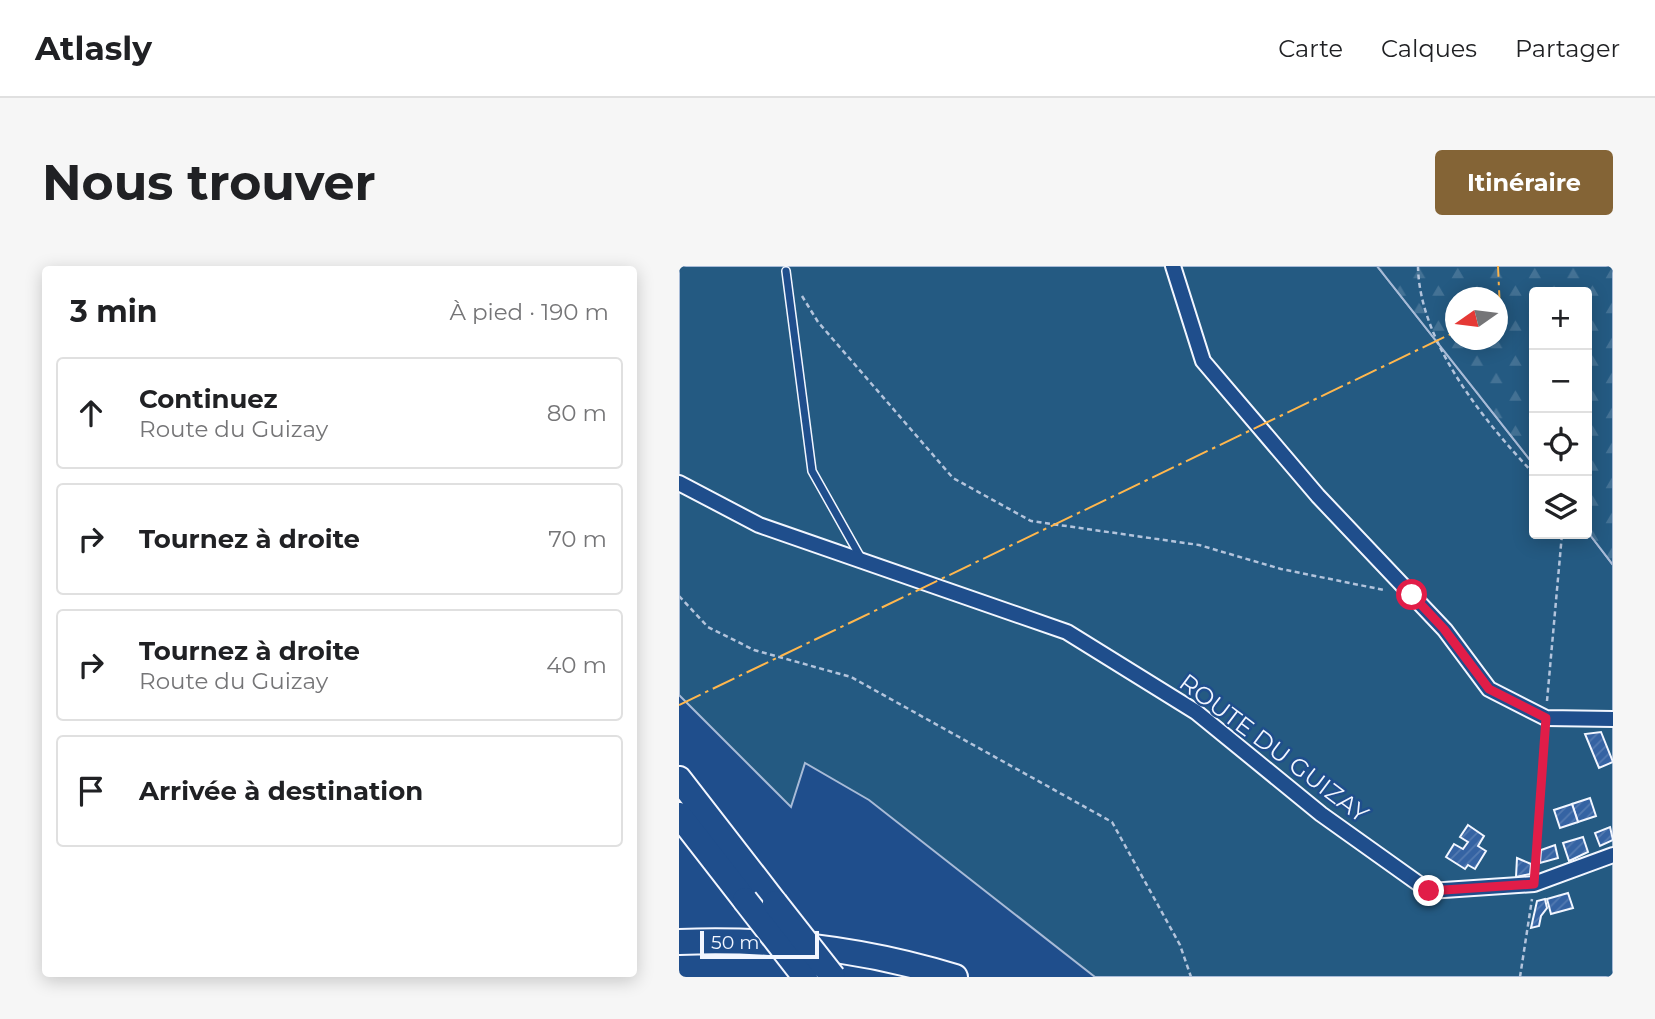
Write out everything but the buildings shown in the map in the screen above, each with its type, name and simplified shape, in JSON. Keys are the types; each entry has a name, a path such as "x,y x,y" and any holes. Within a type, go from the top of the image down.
{"highway":[{"path":"679,779 833,977"},
{"path":"679,814 805,977"},
{"path":"679,942 795,943 865,953 907,971"},
{"path":"679,958 746,956 955,977"}],"street":[{"path":"1173,266 1203,360 1318,496 1444,629 1489,689 1546,718 1613,719"},
{"name":"ROUTE DU GUIZAY","path":"679,482 759,524 1067,632 1196,712 1321,814 1429,891 1534,884 1613,855"}],"lane":[{"path":"786,271 812,471 863,562"},
{"path":"1597,861 1613,860"}],"path":[{"path":"1418,266 1433,337 1495,428 1529,468"},
{"path":"786,271 818,322 953,478 1031,521 1199,545 1281,569 1412,595"},
{"path":"1520,977 1534,884 1562,539"},
{"path":"679,596 708,626 754,650 851,677 1112,822 1180,945 1191,977"}],"green space":[{"path":"679,266 1377,266 1529,459 1529,539 1592,538 1613,565 1613,977 1095,977 869,800 805,763 791,807 679,695"},
{"path":"1377,266 1613,266 1613,565 1592,538 1592,287 1529,287 1529,459"}],"power":[{"path":"1498,266 1499,287"},
{"path":"679,705 1445,337"}],"route":[{"path":"1412,595 1444,629 1489,689 1546,718 1534,884 1429,891"}]}
